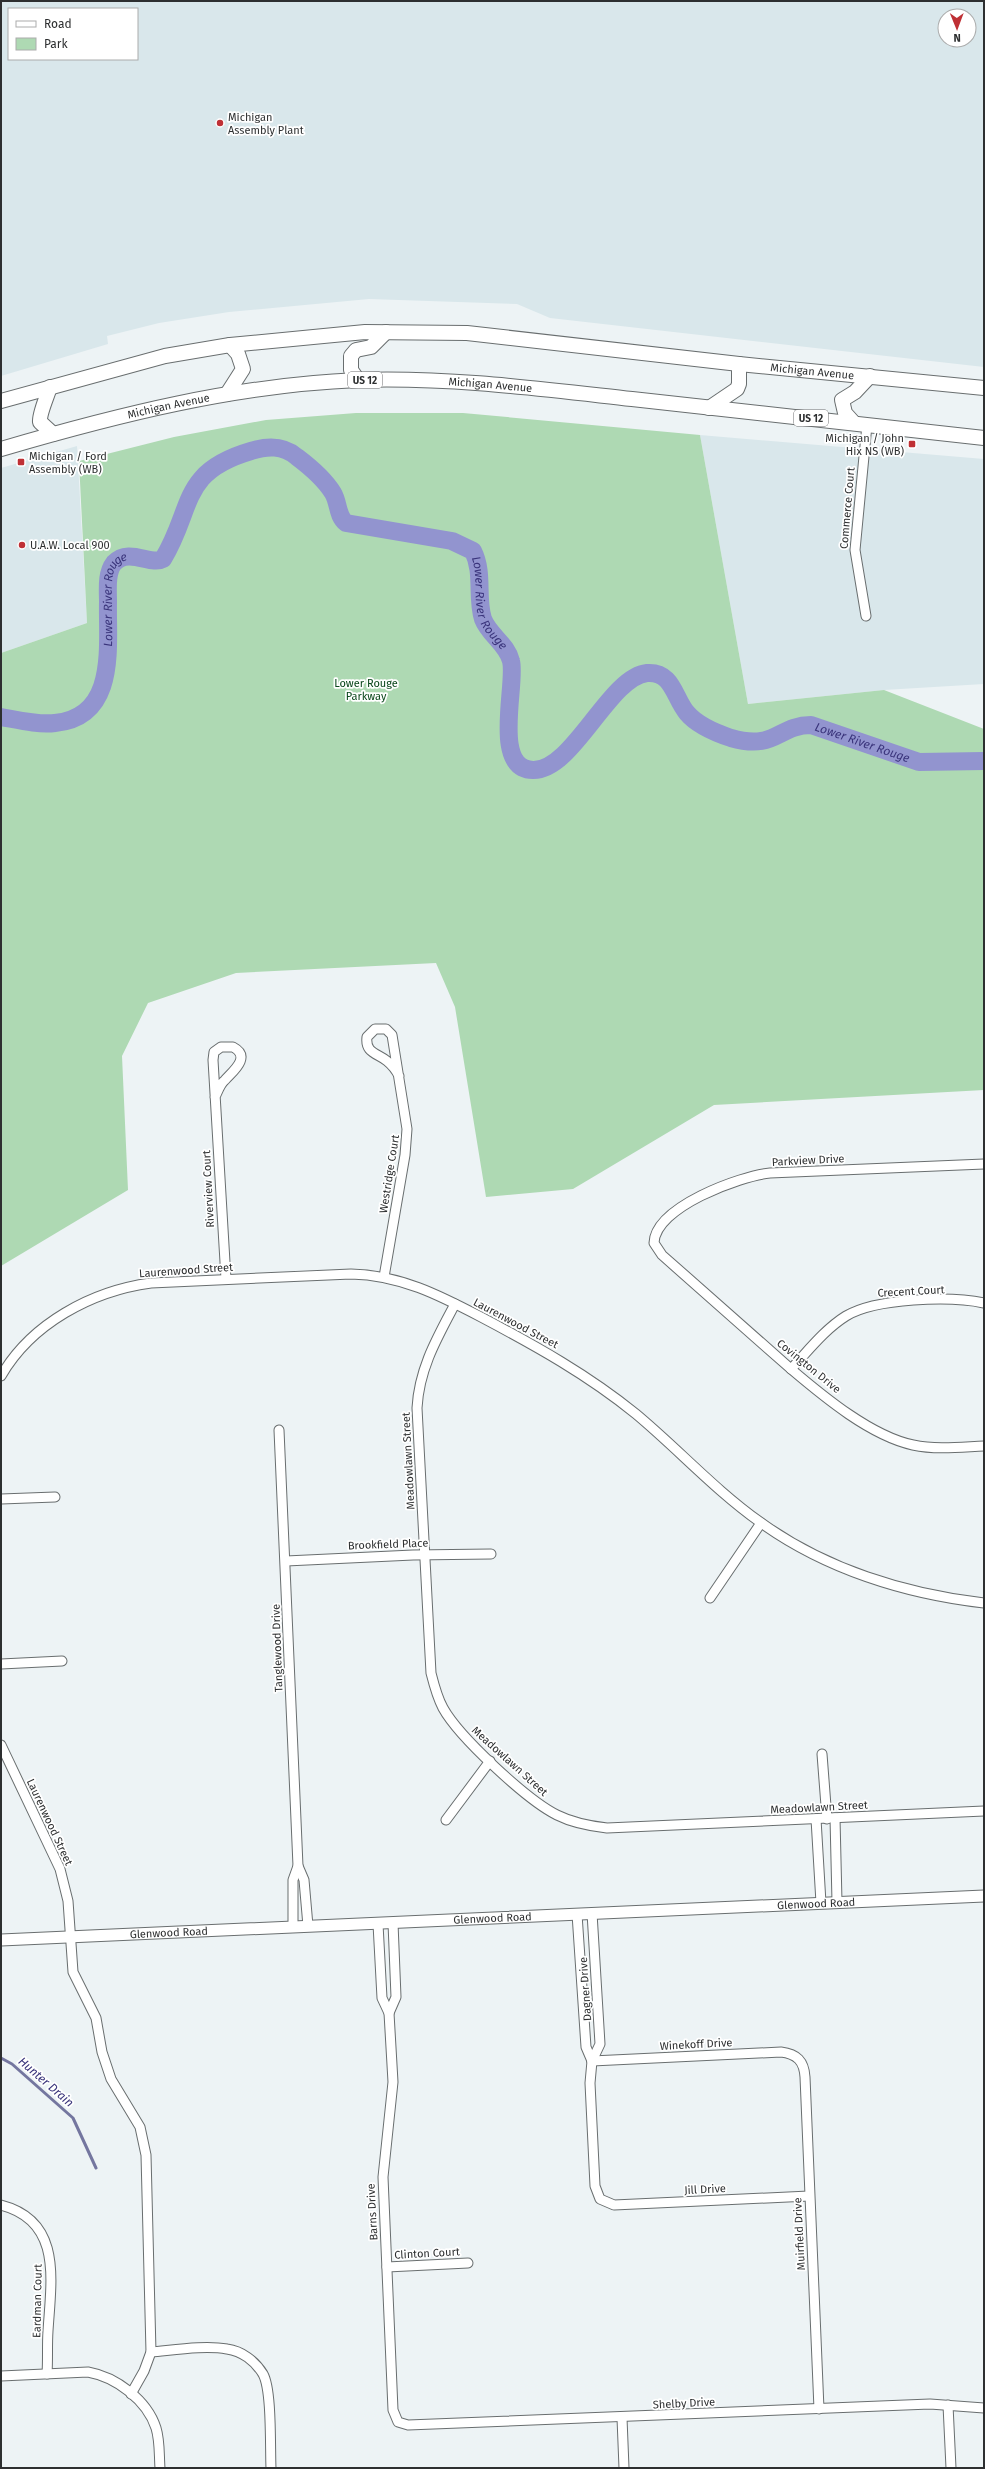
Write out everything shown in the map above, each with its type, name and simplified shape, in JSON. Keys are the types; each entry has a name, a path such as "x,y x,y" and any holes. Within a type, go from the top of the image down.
{"main road":[{"name":"Michigan Avenue","path":"1,401 164,356 230,345 322,335 386,332 467,333 739,364 984,388"},
{"path":"358,380 351,370 351,356 356,350 371,347 386,332"},
{"path":"228,394 243,369 238,354 230,345"},
{"path":"709,408 736,389 739,384 739,364"},
{"path":"861,424 845,414 842,400 870,376"},
{"name":"Michigan Avenue","path":"1,449 144,411 228,394 358,380 468,382 984,438"},
{"path":"50,387 45,407 39,415 40,422 53,434"}],"street":[{"name":"Commerce Court","path":"861,424 855,550 866,616"},
{"name":"Westridge Court","path":"384,1276 407,1146 406,1117 399,1076 392,1035 386,1030 375,1029 367,1037 369,1050 388,1062 399,1076"},
{"name":"Riverview Court","path":"215,1096 224,1080 239,1067 240,1056 237,1049 233,1047 225,1046 214,1052 215,1096 226,1279"},
{"name":"Parkview Drive","path":"654,1237 661,1223 670,1214 728,1182 744,1177 770,1173 984,1164"},
{"name":"Covington Drive","path":"654,1237 656,1247 662,1255 811,1386 871,1428 892,1438 928,1447 984,1446"},
{"name":"Laurenwood Street","path":"1,1376 18,1350 46,1324 95,1299 138,1284 351,1274 384,1276 419,1286 455,1304 537,1347 598,1385 637,1416 726,1495 761,1523 810,1551 869,1578 922,1593 984,1603"},
{"name":"Crecent Court","path":"792,1369 833,1326 860,1309 885,1303 943,1300 984,1303"},
{"name":"Meadowlawn Street","path":"455,1304 429,1353 418,1397 429,1657 435,1689 453,1724 490,1761 547,1809 566,1819 592,1827 607,1828 984,1812"},
{"name":"Tanglewood Drive","path":"279,1430 286,1561 298,1866 304,1880 308,1926"},
{"path":"1,1499 55,1497"},
{"path":"710,1598 761,1523"},
{"name":"Brookfield Place","path":"286,1561 424,1555 491,1554"},
{"path":"1,1664 62,1661"},
{"name":"Laurenwood Street","path":"1,1745 60,1869 68,1901 73,1972 96,2018 105,2064 118,2094 140,2127 146,2155 151,2352"},
{"path":"822,1754 831,1819 838,1902"},
{"path":"446,1820 490,1761"},
{"path":"816,1819 821,1903"},
{"name":"Tanglewood Drive","path":"293,1927 293,1880 298,1866"},
{"name":"Glenwood Road","path":"1,1940 984,1896"},
{"name":"Dagner Drive","path":"592,1913 600,2044 592,2061 590,2083 594,2180 598,2195 602,2201"},
{"name":"Dagner Drive","path":"577,1914 586,2047 592,2061"},
{"name":"Barns Drive","path":"389,2013 396,1997 393,1923"},
{"name":"Barns Drive","path":"378,1924 382,1998 389,2013 393,2095 383,2178 393,2410"},
{"name":"Winekoff Drive","path":"592,2061 781,2052 799,2058"},
{"name":"Muirfield Drive","path":"799,2058 805,2077 819,2409"},
{"name":"Jill Drive","path":"602,2201 614,2205 809,2196"},
{"name":"Eardman Court","path":"1,2205 25,2214 38,2227 46,2243 51,2286 48,2374"},
{"name":"Clinton Court","path":"387,2267 468,2263"},
{"path":"131,2394 144,2371 151,2352 226,2348 239,2352 254,2362 264,2375 267,2388 271,2468"},
{"path":"1,2376 97,2374 116,2383 131,2394 148,2410 154,2421 158,2439 160,2468"},
{"path":"948,2405 951,2468"},
{"name":"Shelby Drive","path":"393,2410 398,2422 408,2425 948,2405 984,2408"},
{"path":"622,2418 624,2468"}],"shaded area":[{"path":"1,1 984,1 984,367 550,318 517,304 369,299 229,312 159,323 107,336 108,344 1,376"},
{"path":"700,435 984,459 984,684 884,690 748,704"},
{"path":"77,446 87,623 1,653 1,468"}],"green space":[{"name":"Lower Rouge Parkway","path":"356,413 463,413 700,435 748,704 884,690 984,729 984,1090 714,1105 573,1189 486,1197 455,1007 436,963 236,973 148,1003 122,1056 128,1190 1,1266 1,653 87,623 79,461 174,437 266,420"}],"waterway":[{"name":"Lower River Rouge","path":"1,717 35,723 55,723 75,718 90,708 99,694 105,677 108,639 108,582 111,567 114,563 126,557 158,561 163,559 173,541 185,508 192,494 200,481 211,470 228,460 251,451 257,449 275,448 292,453 321,478 333,493 341,517 346,523 452,541 473,551 478,568 480,602 483,619 489,630 502,644 511,661 512,672 508,723 509,741 513,756 520,766 533,770 548,766 562,756 577,741 619,690 633,678 647,673 662,676 668,681 687,713 701,725 731,738 746,741 767,740 791,729 811,725 919,762 984,761"},
{"name":"Hunter Drain","path":"1,2058 12,2064 73,2118 96,2168"}],"place":[{"name":"Michigan Assembly Plant","path":"220,123"},
{"name":"Michigan / John Hix NS (WB)","path":"912,444"},
{"name":"Michigan / Ford Assembly (WB)","path":"21,462"},
{"name":"U.A.W. Local 900","path":"22,545"}]}
